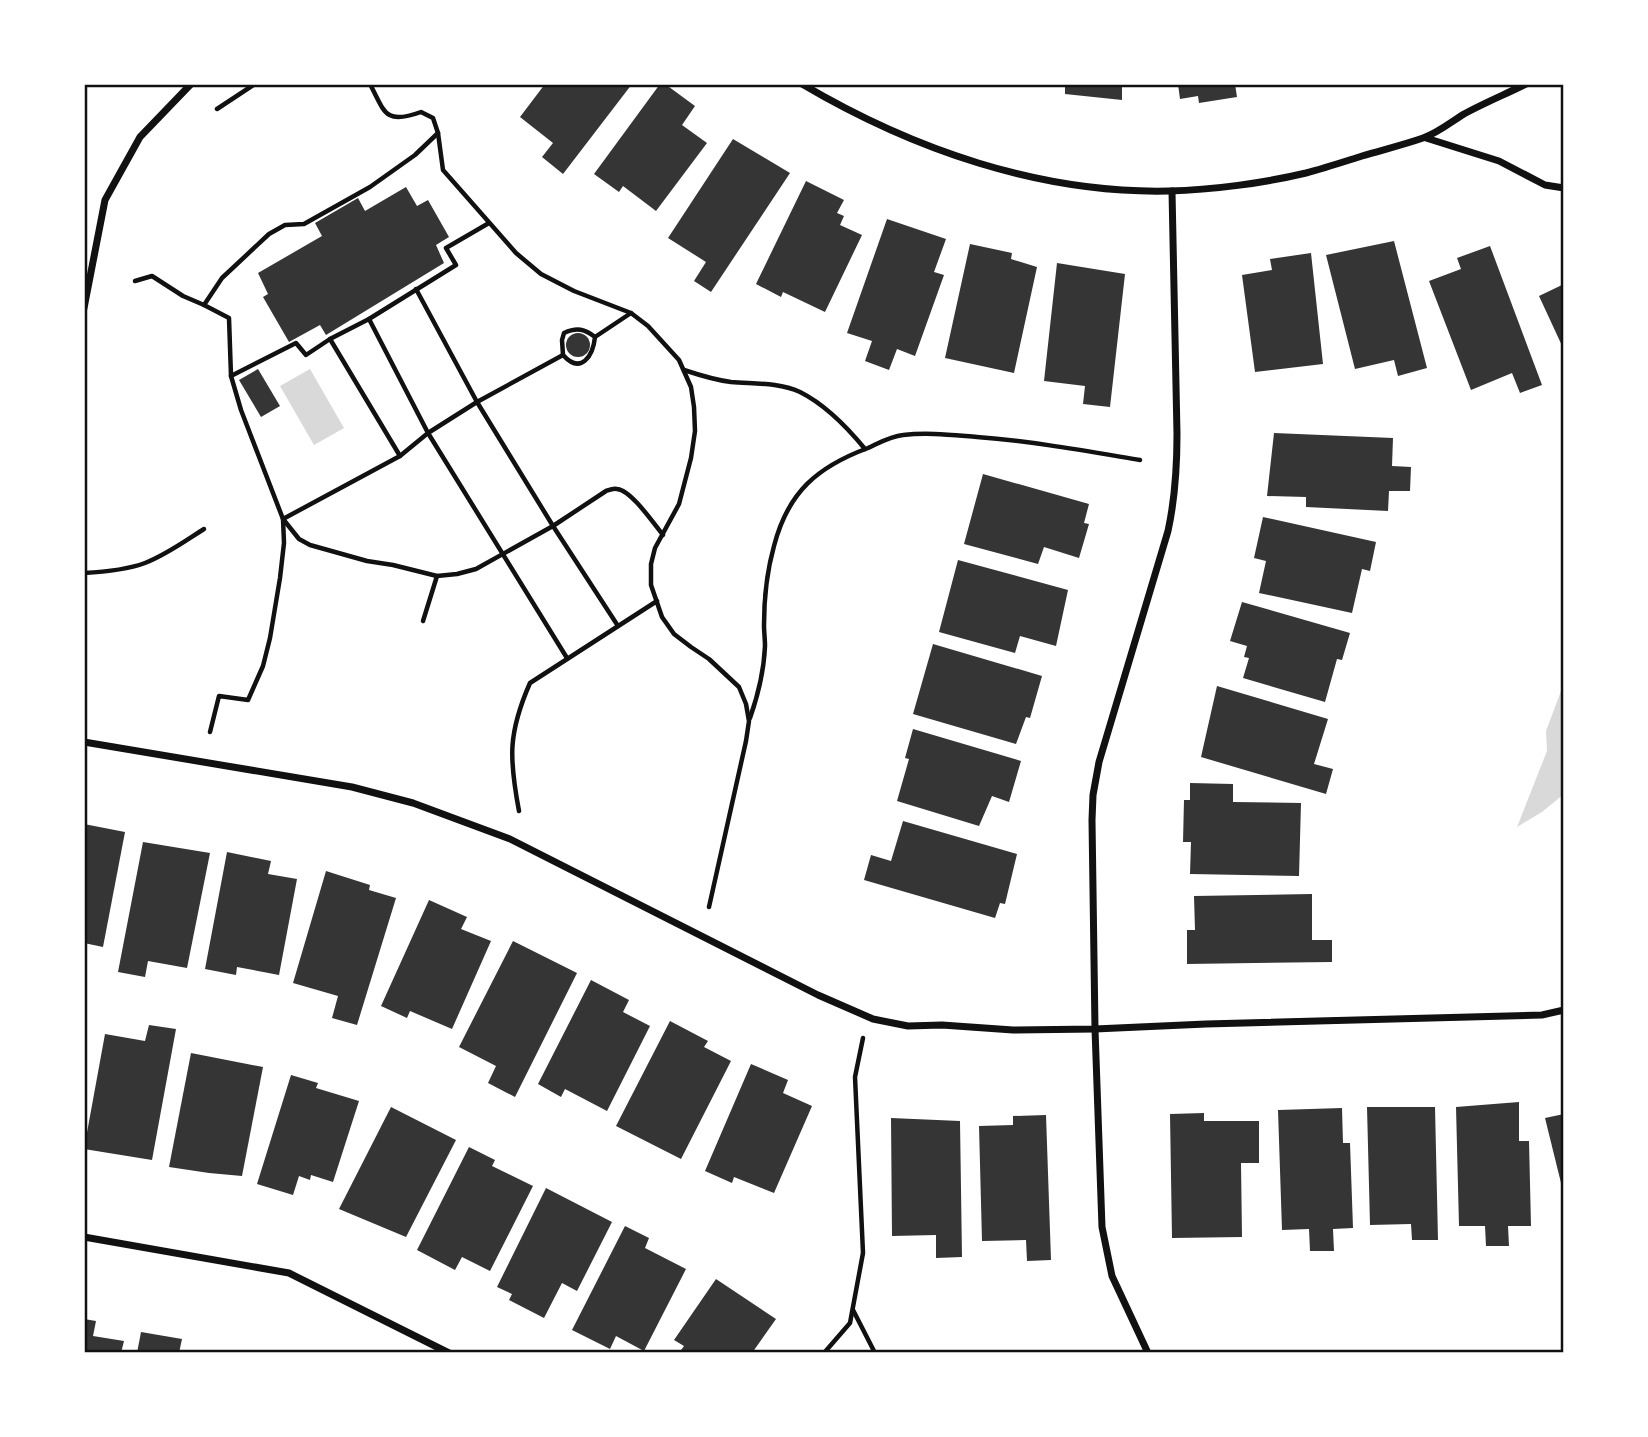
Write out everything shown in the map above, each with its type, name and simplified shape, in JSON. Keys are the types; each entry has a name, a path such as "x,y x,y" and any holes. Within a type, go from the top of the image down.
{"street":[{"path":"84,309 105,200 141,137 191,84"},
{"path":"802,84 863,117 924,145 988,166 1082,186 1135,191 1172,191 1237,185 1305,173 1426,138 1464,114 1526,84"},
{"path":"1426,138 1499,161 1545,185 1564,188"},
{"path":"1148,1353 1112,1276 1102,1227 1095,1030 1092,820 1098,762 1174,505 1177,473 1172,191"},
{"path":"84,742 352,787 414,803 510,839 818,995 868,1016 908,1026 1095,1030 1206,1024 1542,1015 1564,1010"},
{"path":"84,1237 289,1273 449,1353"}],"path":[{"path":"217,109 255,84"},
{"path":"370,84 386,114 394,118 421,112 433,118 443,170 516,253 541,274 574,291 631,313 648,326 679,360 691,387 695,431 679,504 655,548 651,564 651,585 663,617 674,634 724,671 739,687 749,720"},
{"path":"204,305 222,278 269,234 285,225 304,224 370,187 415,155 438,133"},
{"path":"231,376 296,343 306,355 369,319 456,265 446,248 489,223"},
{"path":"135,281 152,276 183,296 229,318 231,376 241,410 283,519 299,539 310,545 437,576 457,574 476,569 615,488 630,496 663,535"},
{"path":"416,289 477,402 552,526 618,626"},
{"path":"596,337 582,329 565,332 562,340 563,355 572,362 580,363 586,360 594,347 596,337 631,313"},
{"path":"369,319 428,433 567,658"},
{"path":"330,339 400,456"},
{"path":"283,519 400,456 428,433 477,402 563,355"},
{"path":"684,370 716,380 772,384 801,393 833,415 864,449"},
{"path":"709,907 749,720 759,692 765,645 768,573 774,546 792,501 803,488 821,471 846,456 899,435 929,433 998,438 1140,460"},
{"path":"210,732 219,696 248,700 263,666 280,578 284,543 283,519"},
{"path":"84,573 145,563 204,529"},
{"path":"423,621 437,576"},
{"path":"519,811 511,758 514,727 530,683 657,601"},
{"path":"824,1353 850,1322 863,1252 855,1077 868,1016"},
{"path":"852,1310 875,1353"}],"shaded area":[{"path":"310,369 344,428 314,445 280,386"},
{"path":"1564,683 1564,794 1517,827 1547,751 1546,731"}],"building":[{"path":"545,84 632,84 563,174 542,157 553,143 520,117"},
{"path":"660,84 665,84 695,106 682,125 707,143 656,211 623,186 619,192 594,174"},
{"path":"1065,84 1153,84 1153,87 1122,86 1122,100 1065,94"},
{"path":"1178,84 1235,84 1237,97 1199,103 1198,96 1180,99"},
{"path":"733,139 790,173 711,292 694,281 706,262 668,238"},
{"path":"806,181 844,200 837,213 844,216 840,225 862,235 825,312 783,292 781,297 756,284"},
{"path":"406,187 417,206 428,200 449,237 436,245 444,263 326,335 320,325 289,342 263,297 268,294 258,273 322,236 315,223 358,198 365,211"},
{"path":"887,219 946,239 934,272 944,275 915,356 897,349 889,370 865,361 872,341 847,333"},
{"path":"1394,241 1427,368 1398,376 1394,360 1355,369 1326,255"},
{"path":"970,244 1012,253 1011,259 1037,267 1014,373 945,358"},
{"path":"1490,246 1542,385 1520,393 1512,373 1471,390 1429,281 1461,269 1457,258"},
{"path":"1311,253 1323,364 1255,372 1242,275 1272,270 1270,259"},
{"path":"1057,263 1125,274 1110,407 1083,404 1085,386 1044,381"},
{"path":"1564,284 1564,350 1539,296"},
{"path":"578,333 586,337 590,345 586,353 578,357 570,353 566,345 570,337"},
{"path":"258,369 280,406 261,417 239,380"},
{"path":"1274,433 1393,438 1392,466 1411,467 1410,491 1389,491 1388,511 1306,507 1306,497 1267,496"},
{"path":"983,474 1089,504 1084,523 1089,524 1079,558 1044,547 1038,564 964,544"},
{"path":"1263,517 1376,542 1370,571 1362,569 1352,613 1259,593 1266,561 1254,558"},
{"path":"958,560 1068,590 1056,646 1020,636 1015,653 939,632"},
{"path":"1242,602 1350,633 1342,660 1337,659 1325,702 1243,678 1249,658 1244,657 1247,646 1230,641"},
{"path":"933,644 1042,676 1030,718 1026,717 1016,744 913,714"},
{"path":"1217,686 1328,719 1314,764 1333,769 1326,794 1201,757"},
{"path":"913,729 1021,761 1009,802 992,796 979,826 897,801 909,759 905,758"},
{"path":"1190,783 1233,784 1233,802 1301,803 1299,876 1190,874 1191,842 1183,842 1184,800 1190,800"},
{"path":"903,821 1017,854 1005,904 1000,903 995,918 864,880 871,855 891,861"},
{"path":"84,824 125,832 103,947 84,943"},
{"path":"143,842 210,853 187,968 148,961 145,977 118,972"},
{"path":"227,852 271,861 268,874 297,879 279,975 237,967 236,975 205,969"},
{"path":"326,871 370,885 369,890 396,898 357,1025 332,1018 338,996 293,983"},
{"path":"1312,894 1312,940 1332,940 1332,962 1187,964 1187,930 1195,930 1194,896"},
{"path":"429,900 467,917 461,929 491,941 452,1029 410,1011 407,1018 381,1006"},
{"path":"513,941 577,973 515,1097 488,1083 496,1066 459,1047"},
{"path":"591,980 629,1000 623,1012 650,1026 607,1111 565,1089 561,1097 538,1084"},
{"path":"670,1021 708,1041 704,1047 731,1061 681,1159 616,1126"},
{"path":"149,1025 176,1029 152,1160 84,1149 105,1034 145,1041"},
{"path":"191,1053 263,1067 242,1176 169,1167"},
{"path":"751,1064 788,1080 783,1093 812,1106 774,1193 734,1177 732,1183 705,1171"},
{"path":"291,1075 318,1083 316,1088 359,1101 333,1182 311,1175 310,1180 299,1176 293,1195 257,1184"},
{"path":"1519,1102 1519,1141 1529,1141 1531,1226 1508,1226 1509,1246 1486,1246 1485,1226 1459,1226 1456,1107"},
{"path":"391,1107 456,1140 406,1237 339,1209"},
{"path":"1367,1107 1435,1107 1438,1240 1412,1240 1411,1224 1370,1225"},
{"path":"1342,1108 1343,1143 1350,1143 1353,1228 1333,1229 1334,1251 1310,1251 1309,1229 1282,1230 1278,1110"},
{"path":"1204,1113 1204,1121 1259,1121 1259,1163 1241,1163 1242,1237 1172,1238 1170,1114"},
{"path":"1564,1114 1564,1191 1563,1191 1545,1118"},
{"path":"1046,1115 1051,1260 1027,1261 1026,1240 982,1241 979,1126 1013,1125 1013,1116"},
{"path":"891,1118 960,1121 962,1257 936,1258 936,1235 892,1236"},
{"path":"469,1147 495,1160 492,1166 533,1186 490,1271 462,1257 455,1270 417,1250"},
{"path":"546,1188 612,1222 577,1291 562,1283 544,1318 509,1300 512,1294 497,1287"},
{"path":"625,1226 649,1238 645,1248 686,1269 644,1351 616,1336 610,1349 572,1330"},
{"path":"716,1279 776,1319 752,1353 679,1353 684,1346 674,1340"},
{"path":"84,1319 96,1321 93,1336 124,1341 121,1353 84,1353"},
{"path":"141,1332 182,1339 179,1353 137,1353"}]}
